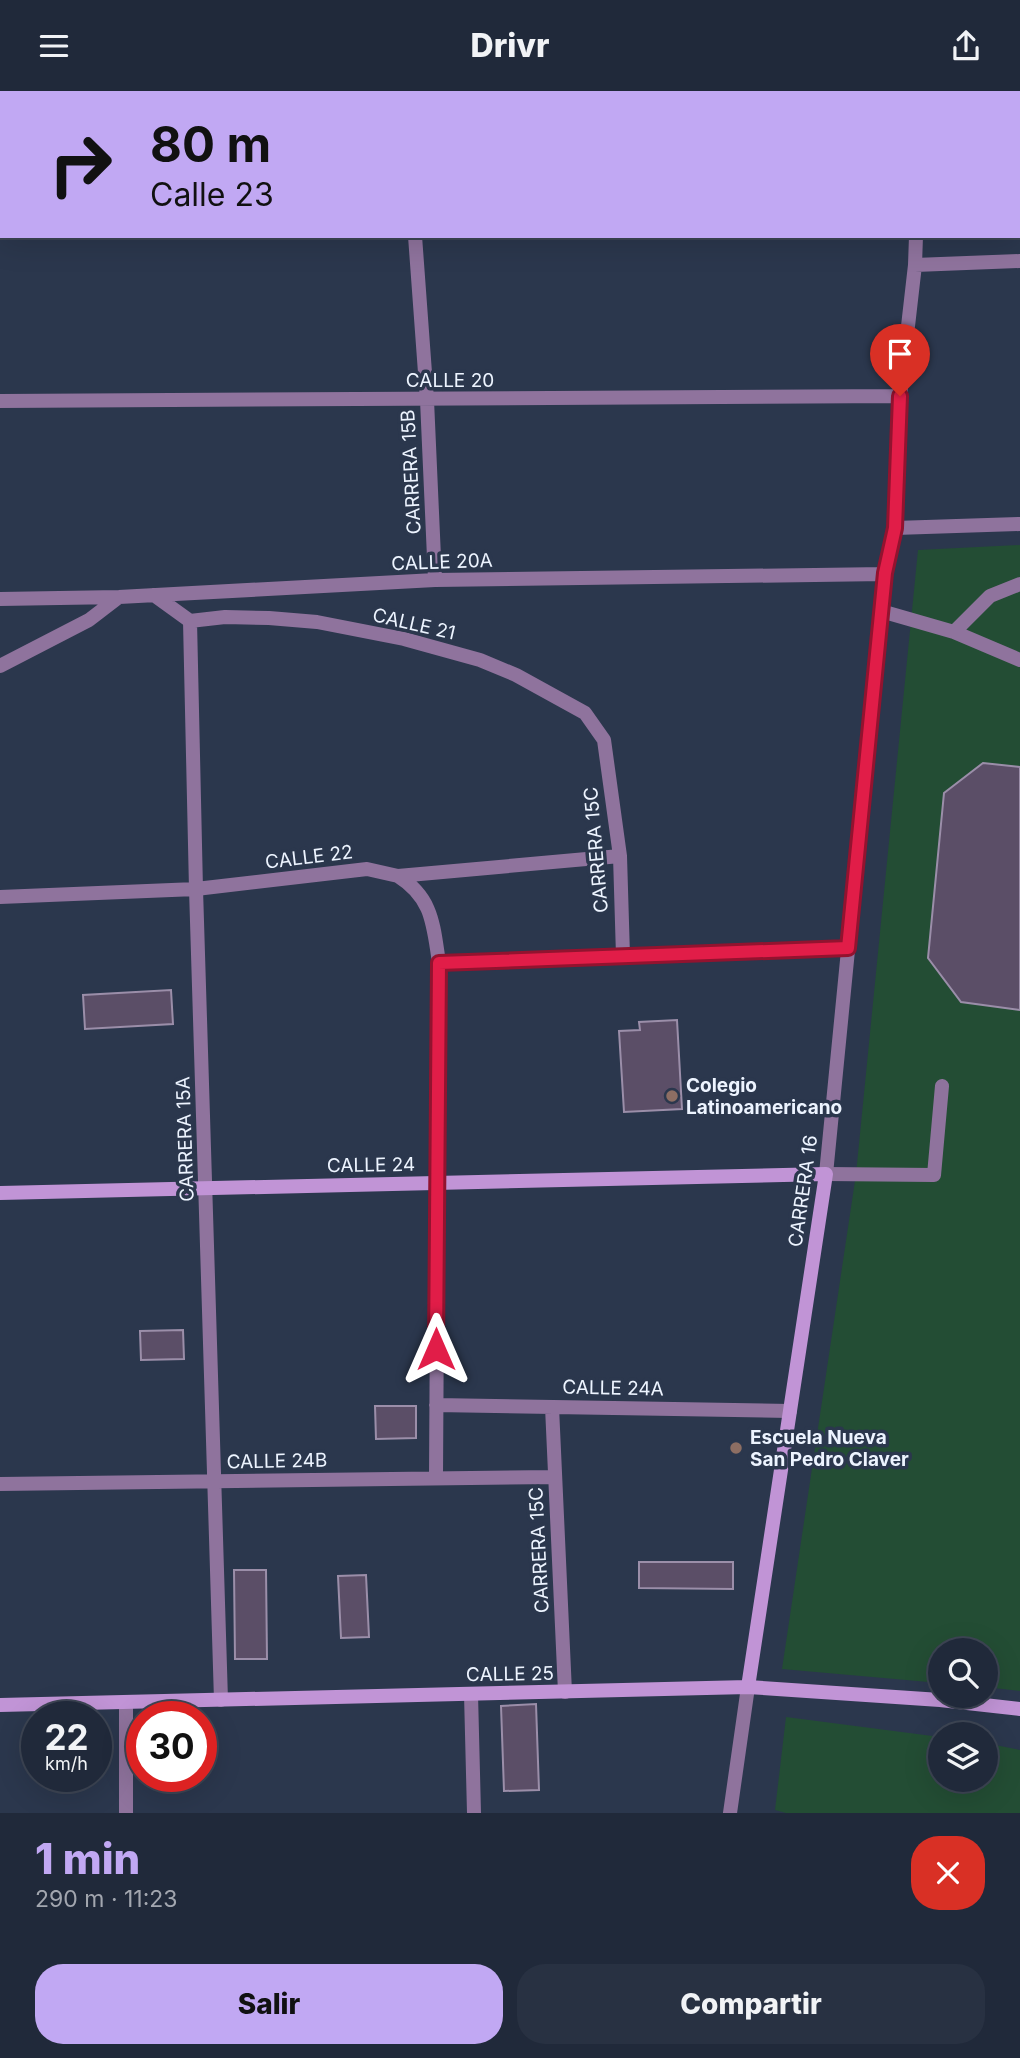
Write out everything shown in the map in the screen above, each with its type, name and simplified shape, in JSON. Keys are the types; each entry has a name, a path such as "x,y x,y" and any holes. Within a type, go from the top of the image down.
{"street":[{"name":"CARRERA 15B","path":"415,238 427,400 435,580"},
{"name":"CARRERA 16","path":"730,1813 826,1174 885,573 895,528 900,396 916,238"},
{"path":"915,265 1020,261"},
{"name":"CALLE 20","path":"0,401 900,396"},
{"path":"895,528 1020,524"},
{"name":"CALLE 20A","path":"0,599 119,597 435,580 885,573"},
{"path":"954,632 990,596 1020,584"},
{"path":"153,595 190,621"},
{"path":"0,666 89,620 119,597"},
{"path":"881,611 954,632 1020,660"},
{"name":"CALLE 21","path":"190,621 225,617 317,622 442,648 480,660 551,693 585,713 604,740"},
{"name":"CARRERA 15A","path":"190,621 221,1700"},
{"name":"CARRERA 15C","path":"604,740 620,856 623,956"},
{"name":"CALLE 22","path":"0,897 196,889 367,869 398,876 620,856"},
{"path":"398,876 415,888 428,905 439,963 436,1478"},
{"path":"439,963 848,948"},
{"path":"826,1174 934,1175 942,1086"},
{"name":"CALLE 24","path":"0,1193 826,1174"},
{"name":"CALLE 24A","path":"436,1405 790,1411"},
{"name":"CARRERA 15C","path":"552,1407 565,1692"},
{"name":"CALLE 24B","path":"0,1484 554,1476"},
{"name":"CALLE 25","path":"174,1701 748,1687 940,1700 1020,1709"},
{"path":"471,1694 474,1813"},
{"name":"CALLE 25","path":"0,1705 126,1702"},
{"path":"126,1792 126,1813"}],"green space":[{"path":"1020,545 1020,1691 998,1688 998,1638 928,1638 928,1682 782,1669 856,1174 918,550"},
{"path":"786,1717 928,1735 928,1792 998,1792 998,1746 1020,1750 1020,1813 786,1813 775,1810"}],"building":[{"path":"983,763 1020,767 1020,1010 961,1002 928,958 944,793"},
{"path":"171,990 173,1024 85,1029 83,995"},
{"path":"677,1020 682,1109 624,1112 619,1031 640,1030 639,1022"},
{"path":"183,1330 184,1359 141,1360 140,1331"},
{"path":"375,1406 416,1406 416,1438 376,1439"},
{"path":"639,1562 733,1562 733,1589 639,1588"},
{"path":"234,1570 266,1570 267,1659 235,1659"},
{"path":"366,1575 369,1637 341,1638 338,1576"},
{"path":"536,1704 539,1790 504,1791 501,1706"}],"place":[{"name":"Colegio Latinoamericano","path":"672,1096"},
{"name":"Escuela Nueva San Pedro Claver","path":"736,1448"}],"route":[{"path":"436,1349 439,963 848,948 885,573 895,528 900,396"}]}
